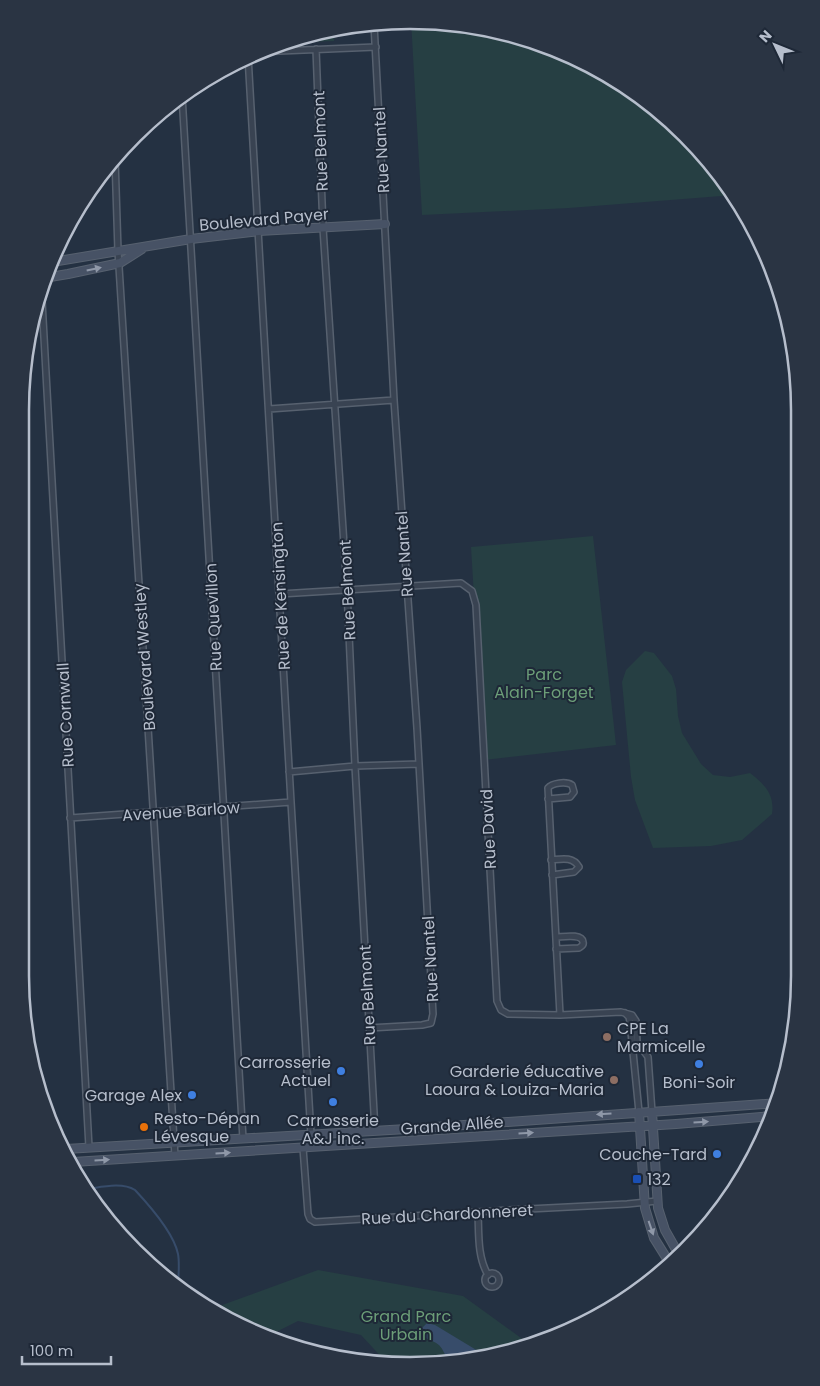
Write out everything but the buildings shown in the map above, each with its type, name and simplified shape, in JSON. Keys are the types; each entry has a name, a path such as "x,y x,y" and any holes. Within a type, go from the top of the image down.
{"main road":[{"name":"Boulevard Payer","path":"59,261 191,239 258,231 385,224"},
{"name":"Boulevard Payer","path":"53,276 120,263 146,247"},
{"name":"Grande Allée","path":"70,1149 375,1131 769,1104"},
{"path":"639,1112 644,1202 654,1238 666,1258"},
{"path":"652,1112 657,1201 665,1230 676,1250"},
{"name":"Grande Allée","path":"77,1162 652,1126 764,1117"}],"street":[{"name":"Rue Nantel","path":"369,1028 422,1025 430,1023 433,1014 419,764 394,400 375,31"},
{"path":"282,51 376,47"},
{"name":"Rue Belmont","path":"316,50 323,228 347,590 375,1131"},
{"name":"Rue de Kensington","path":"248,65 311,1135"},
{"name":"Rue Quevillon","path":"183,105 243,1139"},
{"name":"Boulevard Westley","path":"115,169 118,251 175,1156"},
{"name":"Rue Cornwall","path":"42,310 89,1147"},
{"path":"269,409 394,400"},
{"name":"Rue David","path":"406,586 461,583 472,591 476,605 497,1001 501,1010 508,1014 560,1015 625,1012"},
{"path":"280,594 406,586"},
{"path":"289,772 355,766 419,764"},
{"path":"548,799 570,797 574,792 572,785 569,783 549,786 548,799 560,1015"},
{"name":"Avenue Barlow","path":"70,818 291,802"},
{"path":"551,860 569,859 575,861 579,867 574,872 552,874"},
{"path":"556,937 578,936 583,942 579,948 556,949"},
{"path":"625,1012 631,1014 634,1018 637,1042 648,1057 652,1112"},
{"path":"625,1012 629,1019 639,1112"},
{"name":"Rue du Chardonneret","path":"303,1148 308,1214 313,1221 657,1201"},
{"path":"478,1212 480,1256 488,1275"}],"green space":[{"path":"412,29 460,32 484,36 533,49 579,68 622,93 661,123 697,159 725,196 569,208 422,215"},
{"path":"335,36 334,41 311,42"},
{"name":"Parc Alain-Forget","path":"593,536 616,745 484,760 471,547"},
{"path":"645,651 654,653 672,676 676,689 678,716 682,733 701,764 713,775 730,777 750,773 760,781 770,795 772,814 742,840 711,846 653,848 635,800 622,682 626,670"},
{"name":"Grand Parc Urbain","path":"318,1270 463,1296 523,1340 460,1354 410,1357 380,1356 361,1335 298,1321 275,1332 241,1318 219,1306"}],"water":[{"path":"427,1323 435,1325 478,1351 446,1355 439,1345 423,1335 421,1329"}],"waterway":[{"path":"93,1188 124,1186 135,1190 141,1196 160,1220 176,1246 179,1262 178,1278"}],"place":[{"name":"CPE La Marmicelle","path":"607,1037"},
{"name":"Boni-Soir","path":"699,1064"},
{"name":"Carrosserie Actuel","path":"341,1071"},
{"name":"Garderie éducative Laoura & Louiza-Maria","path":"614,1080"},
{"name":"Garage Alex","path":"192,1095"},
{"name":"Carrosserie A&J inc.","path":"333,1102"},
{"name":"Resto-Dépan Lévesque","path":"144,1127"},
{"name":"Couche-Tard","path":"717,1154"},
{"name":"132","path":"637,1179"}]}
